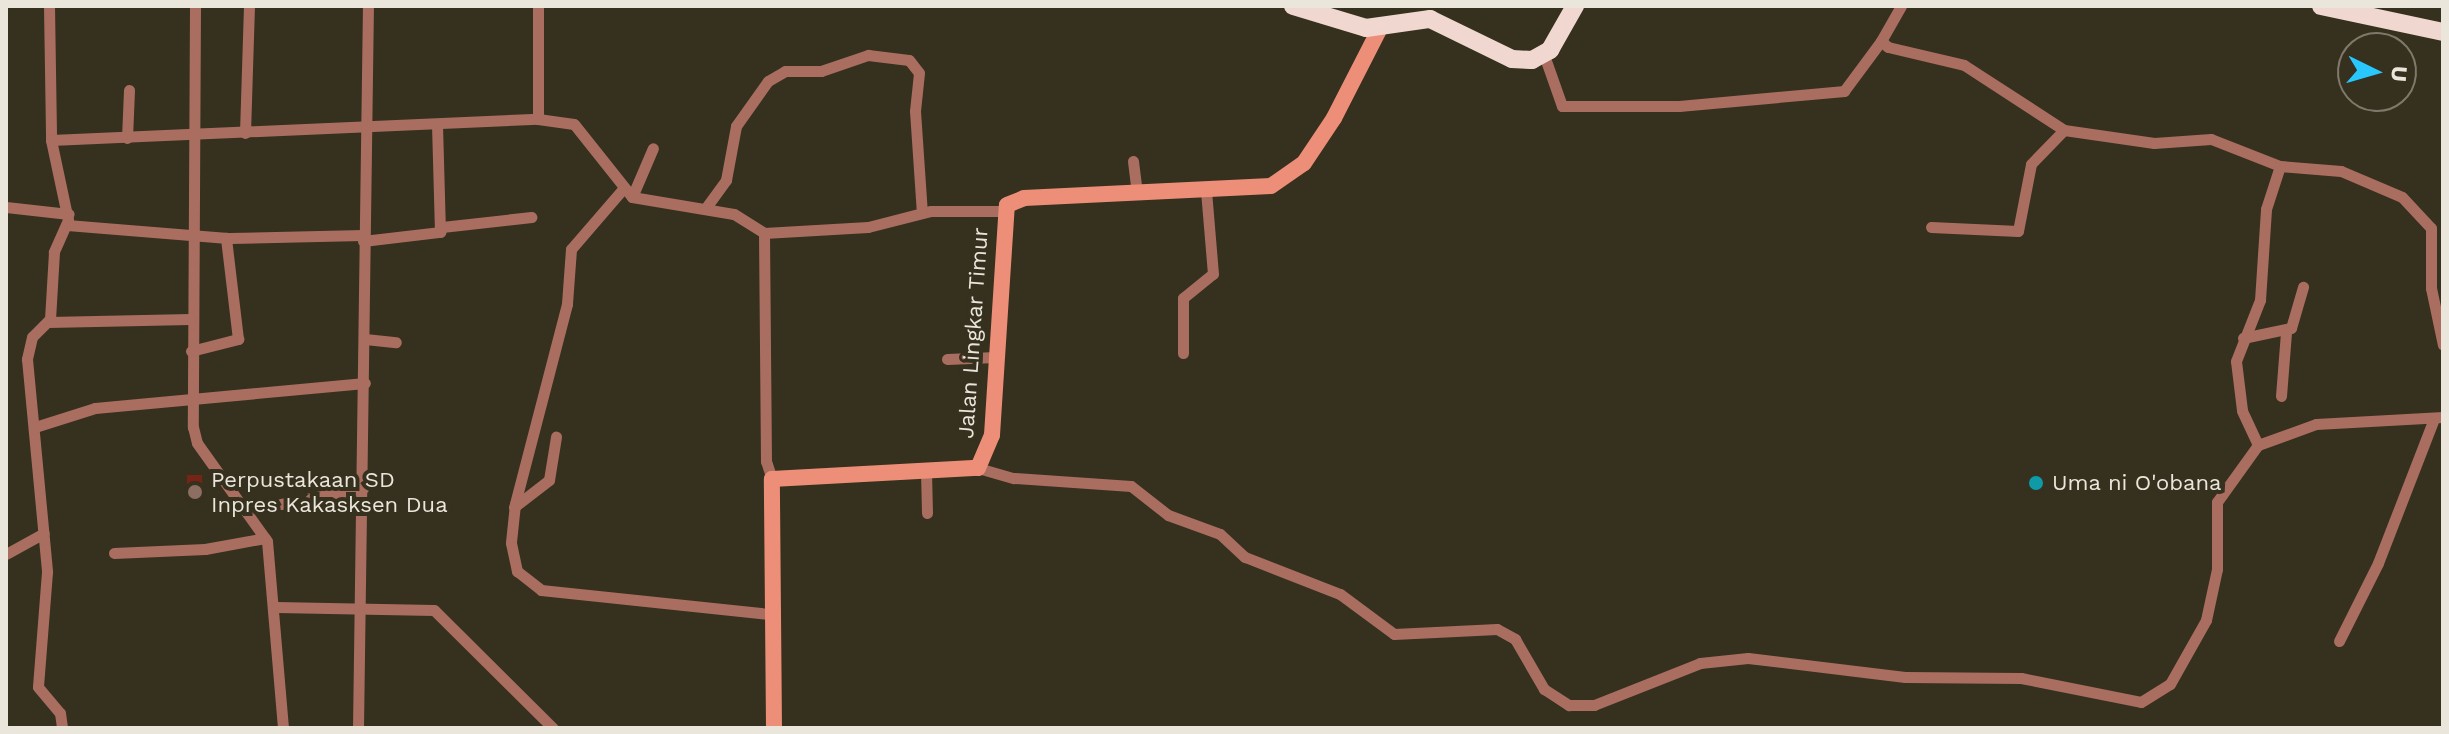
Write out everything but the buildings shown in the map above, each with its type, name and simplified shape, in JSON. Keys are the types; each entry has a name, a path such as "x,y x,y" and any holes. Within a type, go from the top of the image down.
{"highway":[{"path":"1293,6 1380,28 1430,19 1512,59 1544,55 1575,6"},
{"path":"2321,6 2443,32"}],"main road":[{"name":"Jalan Lingkar Timur","path":"772,479 978,468 992,435 1004,211 1024,198 1271,186 1304,163 1334,118 1380,28"},
{"path":"772,479 769,614 774,728"}],"street":[{"path":"49,6 51,140 68,220 54,252 48,322 28,343 44,533 38,687 42,699 60,713 62,728"},
{"path":"195,6 190,319 192,401 197,443 265,538 276,607 283,728"},
{"path":"245,133 249,6"},
{"path":"358,728 368,6"},
{"path":"538,6 538,119"},
{"path":"1544,55 1562,106 1679,106 1844,91 1881,41 1901,6"},
{"path":"1881,41 1899,53 1964,65 2064,130 2154,143 2211,139 2280,166 2341,171 2419,209 2431,228 2431,288 2443,345"},
{"path":"705,209 726,180 736,126 768,81 785,71 821,71 868,55 909,60 919,73 915,111 922,213"},
{"path":"127,138 129,90"},
{"path":"51,140 538,119 574,124 627,193 734,214 764,233 854,229 922,213 1004,211"},
{"path":"437,124 442,227"},
{"path":"1931,227 2018,231 2031,164 2064,130"},
{"path":"653,148 627,193 571,249 567,304 514,507 514,561 529,586 627,603 769,614"},
{"path":"1133,161 1137,194"},
{"path":"2258,445 2238,395 2243,338 2260,300 2266,209 2280,166"},
{"path":"1183,353 1183,298 1213,274 1206,191"},
{"path":"6,207 68,220 226,238 424,238 442,227 531,217"},
{"path":"764,233 766,461 772,479"},
{"path":"191,351 223,348 238,339 226,238"},
{"path":"2281,396 2286,332 2303,287"},
{"path":"48,322 190,319"},
{"path":"2243,338 2286,332"},
{"path":"365,339 396,342"},
{"path":"947,359 996,357"},
{"path":"35,427 95,408 365,383"},
{"path":"978,468 1014,478 1131,486 1168,515 1220,534 1245,557 1340,594 1394,634 1497,629 1515,639 1544,689 1569,705 1594,705 1700,663 1790,661 1868,674 2021,678 2104,699 2141,702 2170,684 2206,620 2217,569 2217,502 2258,445 2316,424 2438,419 2378,563 2339,641"},
{"path":"514,507 549,480 556,437"},
{"path":"926,472 927,513"},
{"path":"281,504 363,488"},
{"path":"6,554 44,533"},
{"path":"114,553 205,549 265,538"},
{"path":"276,607 434,610 553,728"}],"place":[{"name":"Uma ni O'obana","path":"2036,483"},
{"name":"Perpustakaan SD Inpres Kakasksen Dua","path":"195,492"}]}
